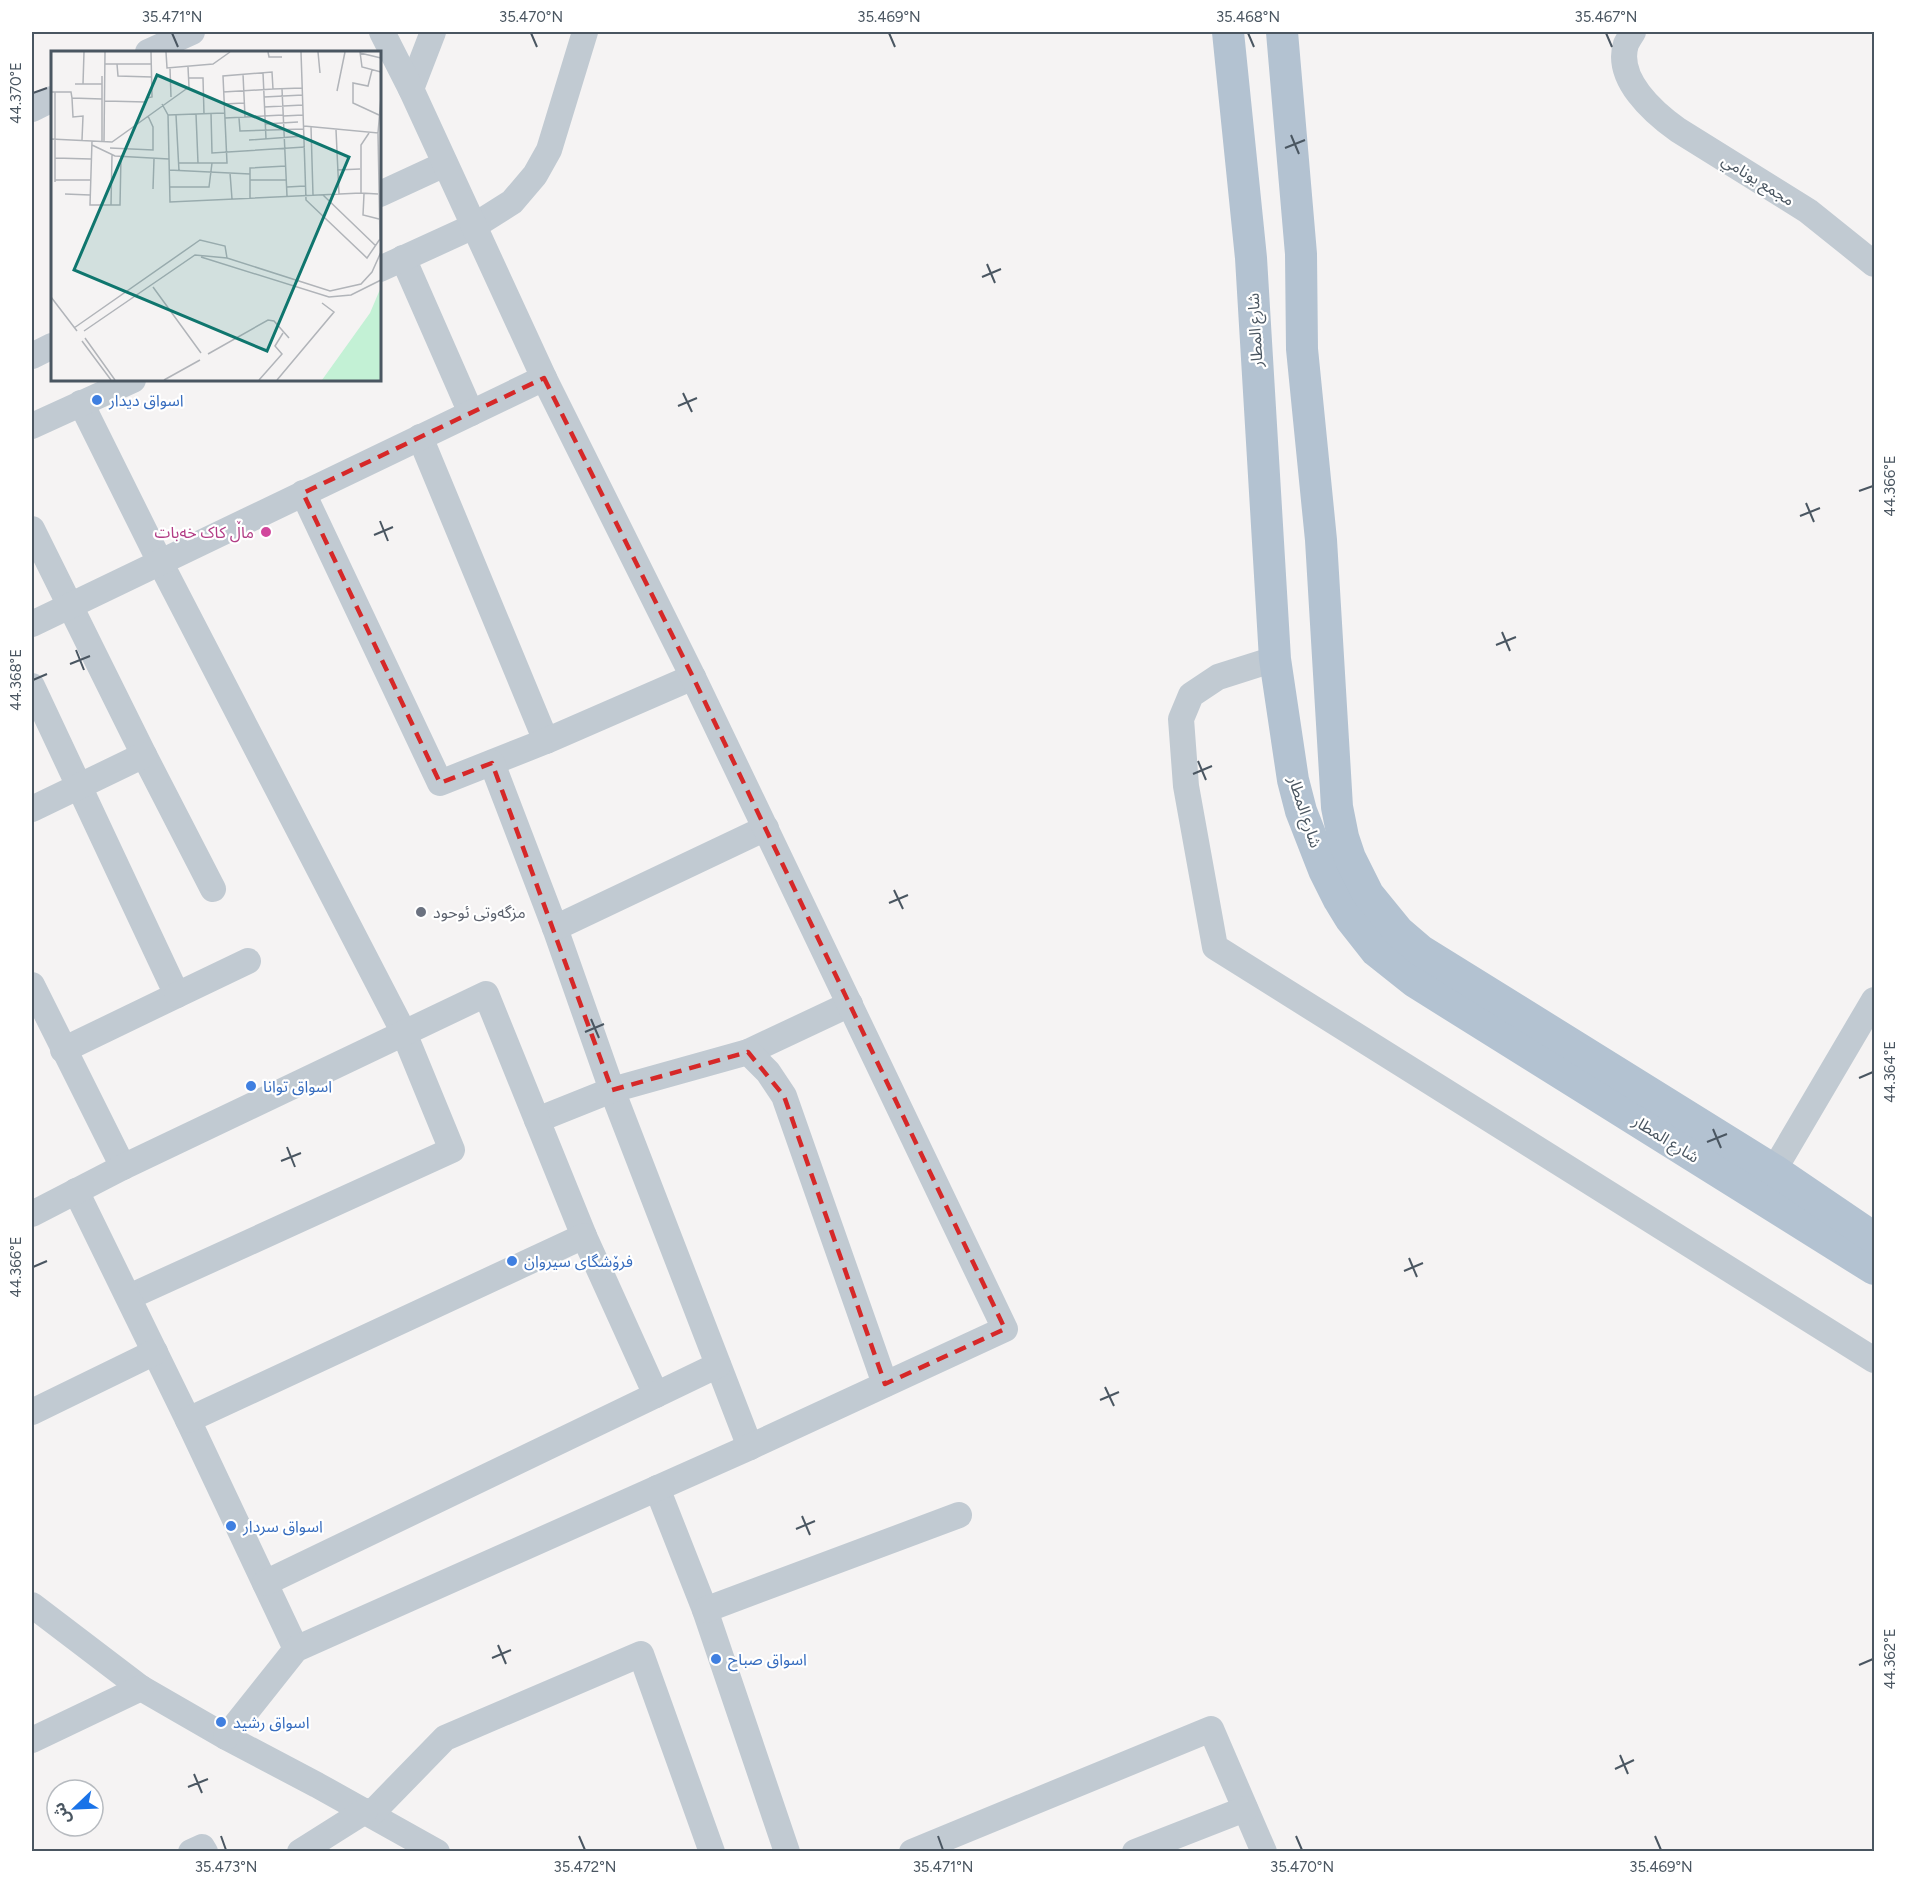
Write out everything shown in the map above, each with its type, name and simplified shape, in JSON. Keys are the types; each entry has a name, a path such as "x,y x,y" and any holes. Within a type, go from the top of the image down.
{"main road":[{"name":"شارع المطار","path":"1228,32 1251,258 1275,659 1293,780 1301,811 1335,893 1358,930 1376,951 1415,982 1875,1269"},
{"name":"شارع المطار","path":"1282,32 1301,254 1302,349 1321,540 1338,807 1343,837 1350,858 1368,894 1399,932 1420,950 1774,1170 1875,1239"},
{"path":"1256,357 1302,349"}],"street":[{"path":"148,45 192,32"},
{"path":"226,1737 296,1649 750,1447 1005,1329 693,677 544,378 411,89 382,32"},
{"path":"411,89 433,32"},
{"path":"381,269 474,226 512,202 535,175 549,150 585,32"},
{"name":"مجمع يونامي","path":"1634,32 1626,44 1627,69 1641,98 1658,115 1808,211 1875,264"},
{"path":"32,109 51,100"},
{"path":"381,194 445,164"},
{"path":"403,258 471,413"},
{"path":"32,356 51,346"},
{"path":"32,624 544,378"},
{"path":"32,426 131,381"},
{"path":"81,403 160,562 404,1033 452,1150 129,1298"},
{"path":"420,437 546,741"},
{"path":"303,494 440,783 546,741 693,677"},
{"path":"32,529 213,888"},
{"path":"1275,659 1218,677 1191,695 1181,719 1186,786 1215,947 1875,1360"},
{"path":"32,686 177,995"},
{"path":"32,809 144,755"},
{"path":"492,763 555,928 612,1090 750,1447"},
{"path":"555,928 766,828"},
{"path":"63,1050 248,961"},
{"path":"32,1214 123,1167 486,994 584,1236 656,1395"},
{"path":"35,1000 123,1167"},
{"path":"1774,1170 1875,1000"},
{"path":"537,1120 612,1090 748,1052 850,1004"},
{"path":"748,1052 768,1072 783,1096 885,1384"},
{"path":"76,1191 188,1420 296,1649"},
{"path":"188,1420 584,1236"},
{"path":"32,1412 155,1352"},
{"path":"265,1583 718,1365"},
{"path":"657,1488 705,1610 787,1851"},
{"path":"705,1610 959,1515"},
{"path":"32,1605 141,1688 226,1737 437,1851"},
{"path":"300,1851 368,1812 445,1738 641,1653 712,1851"},
{"path":"32,1740 141,1688"},
{"path":"912,1851 1211,1729 1264,1851"},
{"path":"1135,1851 1245,1809"},
{"path":"191,1851 202,1847 205,1851"}],"highlighted area":[{"path":"544,378 693,677 1005,1329 885,1384 784,1096 748,1052 612,1090 492,763 440,783 303,493"}],"place":[{"name":"اسواق ديدار","path":"97,400"},
{"name":"ماڵ کاک خەبات","path":"266,532"},
{"name":"مزگەوتی ئوحود","path":"421,912"},
{"name":"اسواق توانا","path":"251,1086"},
{"name":"فرۆشگای سیروان","path":"512,1261"},
{"name":"اسواق سردار","path":"231,1526"},
{"name":"اسواق صباح","path":"716,1659"},
{"name":"اسواق رشيد","path":"221,1722"}]}
